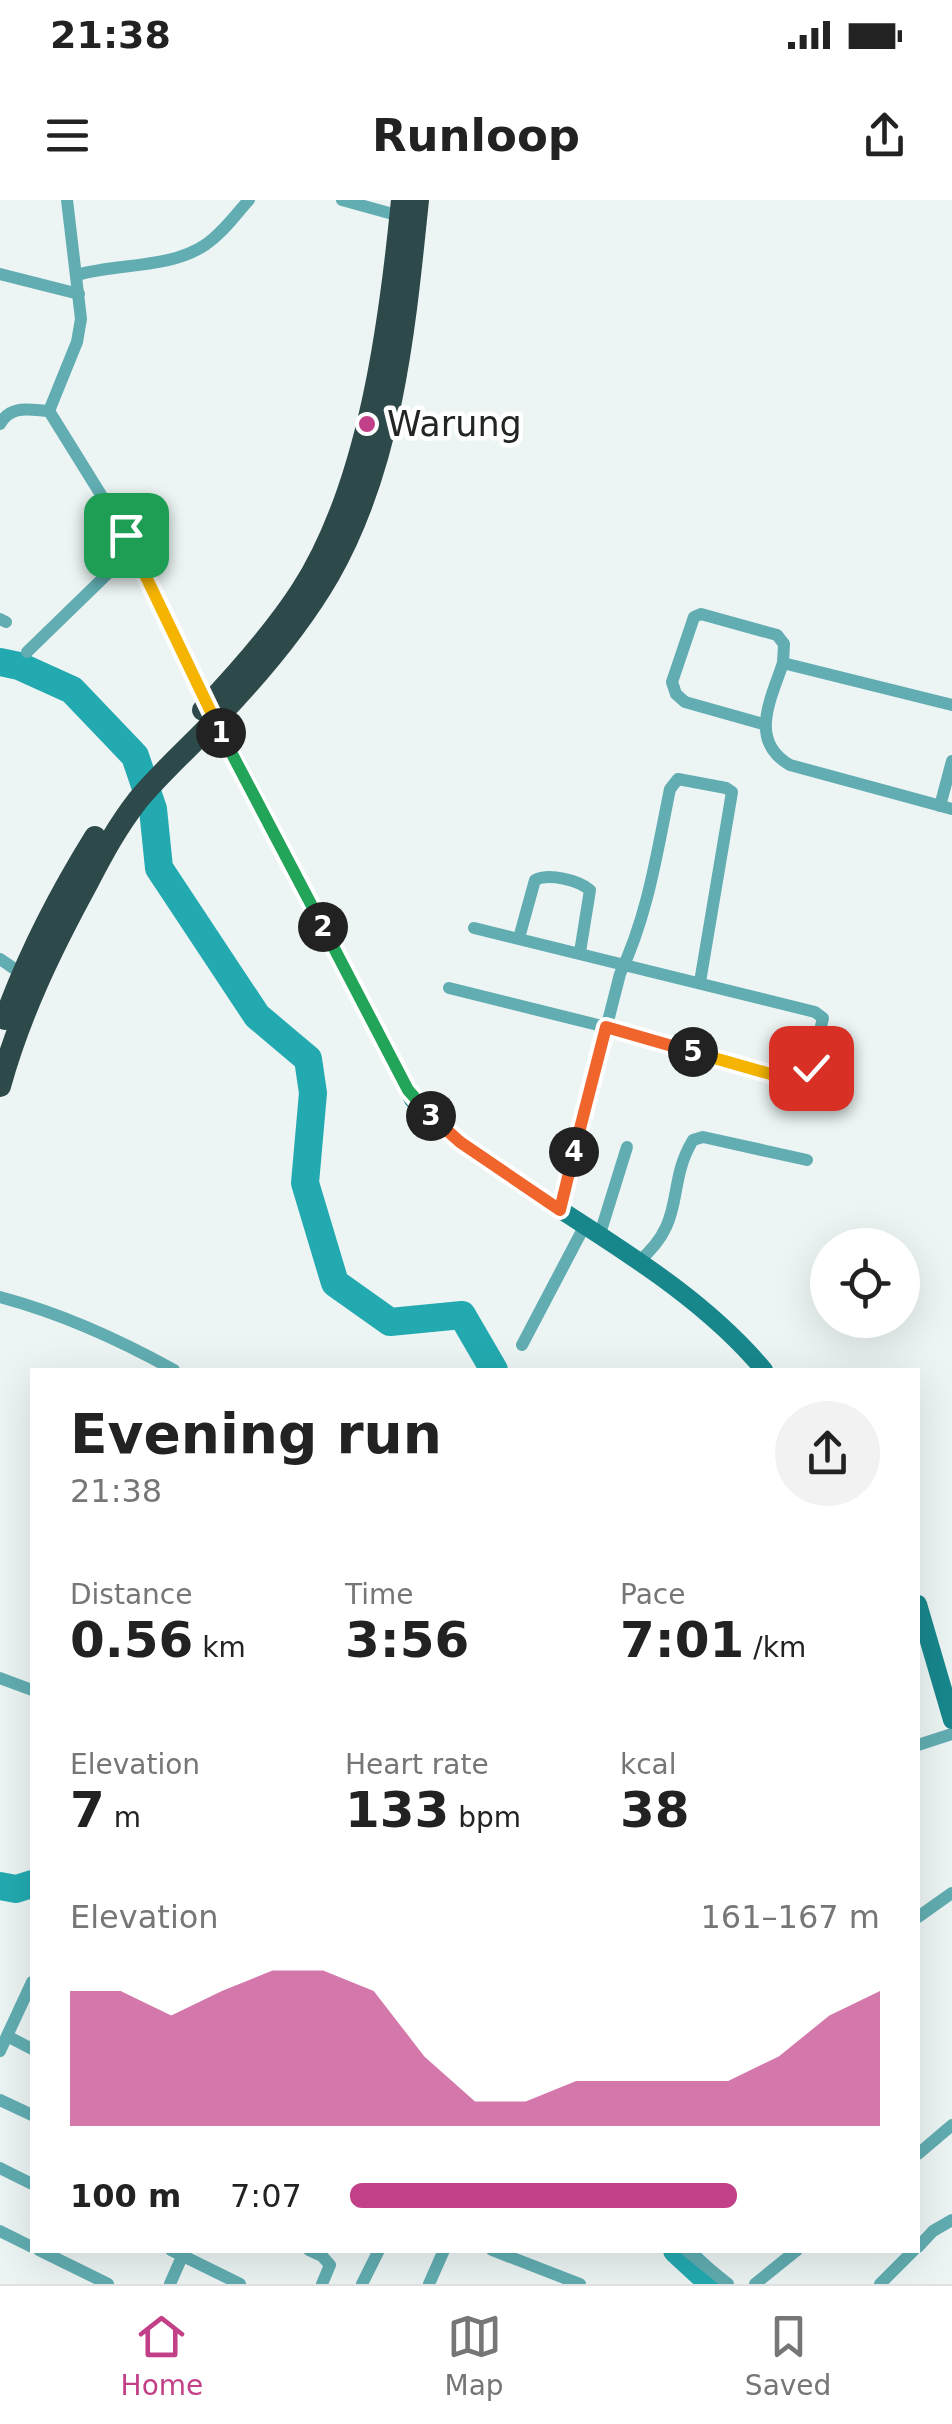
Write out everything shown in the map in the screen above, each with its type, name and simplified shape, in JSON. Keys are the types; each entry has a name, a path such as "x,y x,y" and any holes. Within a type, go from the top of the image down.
{"highway":[{"path":"0,1033 22,974 86,852 166,760 276,652 331,572 364,497 393,385 418,200"},
{"path":"211,713 301,590 344,505 375,380 401,208"},
{"path":"0,1086 16,1028 37,981 133,797"}],"street":[{"path":"49,412 81,319 67,200"},
{"path":"77,276 113,266 175,258 199,248 225,228 250,200"},
{"path":"342,200 401,208"},
{"path":"0,274 80,294"},
{"path":"0,424 5,415 17,410 49,412"},
{"path":"49,412 134,549 211,713 414,1099 460,1142 686,1295 741,1342 762,1368"},
{"path":"27,652 134,549"},
{"path":"763,724 686,702 676,694 672,682 690,624 701,614 777,635 784,644 783,663 763,724 773,751 790,765 946,807 952,761"},
{"path":"783,663 952,705"},
{"path":"560,1210 606,1027 647,900 673,783 678,780 732,792 700,982"},
{"path":"520,938 534,880 544,876 572,882 590,890 580,952"},
{"path":"449,988 781,1077 798,1079 807,1074 823,1018 820,1015 474,928"},
{"path":"0,958 22,974"},
{"path":"638,1262 656,1247 668,1229 686,1152 693,1140 703,1137 807,1160"},
{"path":"522,1345 592,1232 627,1147"},
{"path":"0,1296 170,1368"},
{"path":"920,1611 952,1720"},
{"path":"0,1678 30,1689"},
{"path":"920,1744 952,1734"},
{"path":"920,1916 952,1893"},
{"path":"0,2051 30,1986"},
{"path":"7,2036 30,2047"},
{"path":"0,2100 30,2115"},
{"path":"920,2152 952,2126"},
{"path":"0,2168 30,2183"},
{"path":"920,2244 952,2220"},
{"path":"0,2232 30,2245"},
{"path":"170,2284 180,2253"},
{"path":"182,2253 240,2284"},
{"path":"314,2253 330,2266 324,2280 342,2284"},
{"path":"362,2284 378,2253"},
{"path":"429,2284 443,2253"},
{"path":"690,2253 728,2284"},
{"path":"755,2284 793,2253"},
{"path":"880,2284 911,2253"},
{"path":"524,2256 580,2284"},
{"path":"70,2257 108,2284"}],"waterway":[{"path":"0,662 19,666 72,690 135,756 153,809 159,868 257,1016 308,1059 313,1093 305,1183 335,1283 390,1322 462,1315 493,1368"},
{"path":"0,1886 16,1889 30,1885"},
{"path":"680,2253 714,2284"}],"place":[{"name":"Warung","path":"367,424"}],"route":[{"path":"126,535 214,721 408,1090 420,1107 460,1142 560,1210 606,1027 781,1077 798,1079 811,1068"}]}
